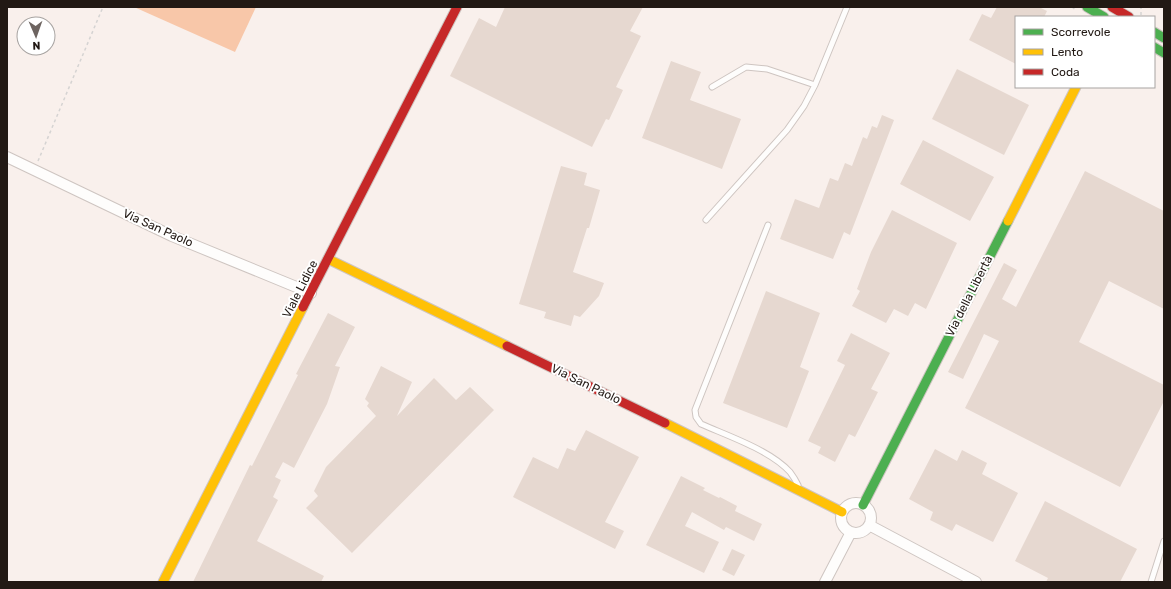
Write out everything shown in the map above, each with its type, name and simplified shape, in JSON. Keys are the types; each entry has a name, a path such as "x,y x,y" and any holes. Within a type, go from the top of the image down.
{"street":[{"name":"Viale Lidice","path":"163,582 457,7"},
{"path":"1087,7 1102,16"},
{"path":"1114,11 1126,16"},
{"path":"1155,33 1164,38"},
{"path":"1155,48 1164,53"},
{"name":"Via della Libertà","path":"863,504 1075,88"},
{"name":"Via San Paolo","path":"7,157 172,236 311,293"},
{"name":"Via San Paolo","path":"328,259 666,423 842,512"},
{"path":"853,503 863,504 869,511 871,520 869,525 867,528 859,532 851,532 842,522 842,512 853,503"},
{"path":"869,525 976,582"},
{"path":"825,582 851,532"}],"lane":[{"path":"706,220 787,130 804,106 815,85 848,7"},
{"path":"712,87 746,67 767,69 815,85"},
{"path":"768,225 695,410 696,417 701,424 758,449 780,463 790,473 803,493"},
{"path":"1151,582 1164,541"}],"path":[{"path":"34,170 103,7"},
{"path":"1141,7 1141,16"}],"shaded area":[{"path":"134,7 256,7 235,52"}],"building":[{"path":"505,7 643,7 630,31 641,36 616,87 623,90 609,120 606,119 592,147 450,76 479,18 496,27"},
{"path":"997,7 1039,7 1047,11 1044,16 1015,16 1015,63 969,40 982,14 991,18"},
{"path":"671,61 701,72 690,100 741,119 722,169 642,138"},
{"path":"957,69 1029,105 1004,155 932,119"},
{"path":"882,115 894,120 850,235 844,232 833,259 780,239 795,199 819,208 830,178 838,181 845,163 852,166 863,137 867,139 872,126 877,128"},
{"path":"923,140 994,177 970,221 900,184"},
{"path":"561,166 587,173 584,185 600,190 589,228 587,228 573,272 604,283 599,296 580,317 574,315 571,326 544,318 546,312 519,304"},
{"path":"1085,171 1164,211 1164,309 1109,281 1079,342 1164,385 1164,401 1120,487 965,408 999,341 984,334 963,379 948,372 1004,263 1017,270 1002,299 1016,307"},
{"path":"892,210 957,243 926,309 915,303 908,316 894,309 886,323 852,306 860,291 857,289 871,252"},
{"path":"766,291 820,313 800,367 809,371 787,428 723,403"},
{"path":"328,313 355,327 335,366 340,367 327,404 294,468 283,462 275,477 281,480 273,497 278,500 257,541 324,576 321,582 193,582 250,465 252,466 298,375 296,374"},
{"path":"851,333 890,353 871,389 878,392 855,437 849,434 835,462 818,453 821,447 808,441 845,365 837,361"},
{"path":"381,366 412,382 397,416 434,378 456,400 470,387 494,410 352,553 306,508 318,496 314,491 326,467 376,416 367,406 369,403 365,399"},
{"path":"586,430 639,457 605,522 624,531 615,549 513,497 533,457 558,469 567,448 575,451"},
{"path":"935,449 957,461 962,450 987,463 982,474 1018,493 993,542 956,524 952,531 930,520 933,512 909,499"},
{"path":"681,476 705,488 703,490 737,506 735,511 762,524 754,541 726,527 724,530 692,512 685,526 719,542 704,573 646,545"},
{"path":"1045,501 1137,549 1120,582 1046,582 1048,578 1015,561"},
{"path":"732,549 745,555 734,576 722,570"}],"traffic: fast":[{"path":"1087,7 1102,16"},
{"path":"1155,33 1164,38"},
{"path":"1155,48 1164,53"},
{"path":"863,505 1008,221"}],"traffic: slow":[{"path":"1008,221 1075,88"},
{"path":"328,259 507,346"},
{"path":"163,582 303,307"},
{"path":"665,423 842,512"}],"traffic: jam":[{"path":"303,307 457,7"},
{"path":"1112,7 1127,16"},
{"path":"507,346 665,423"}]}
